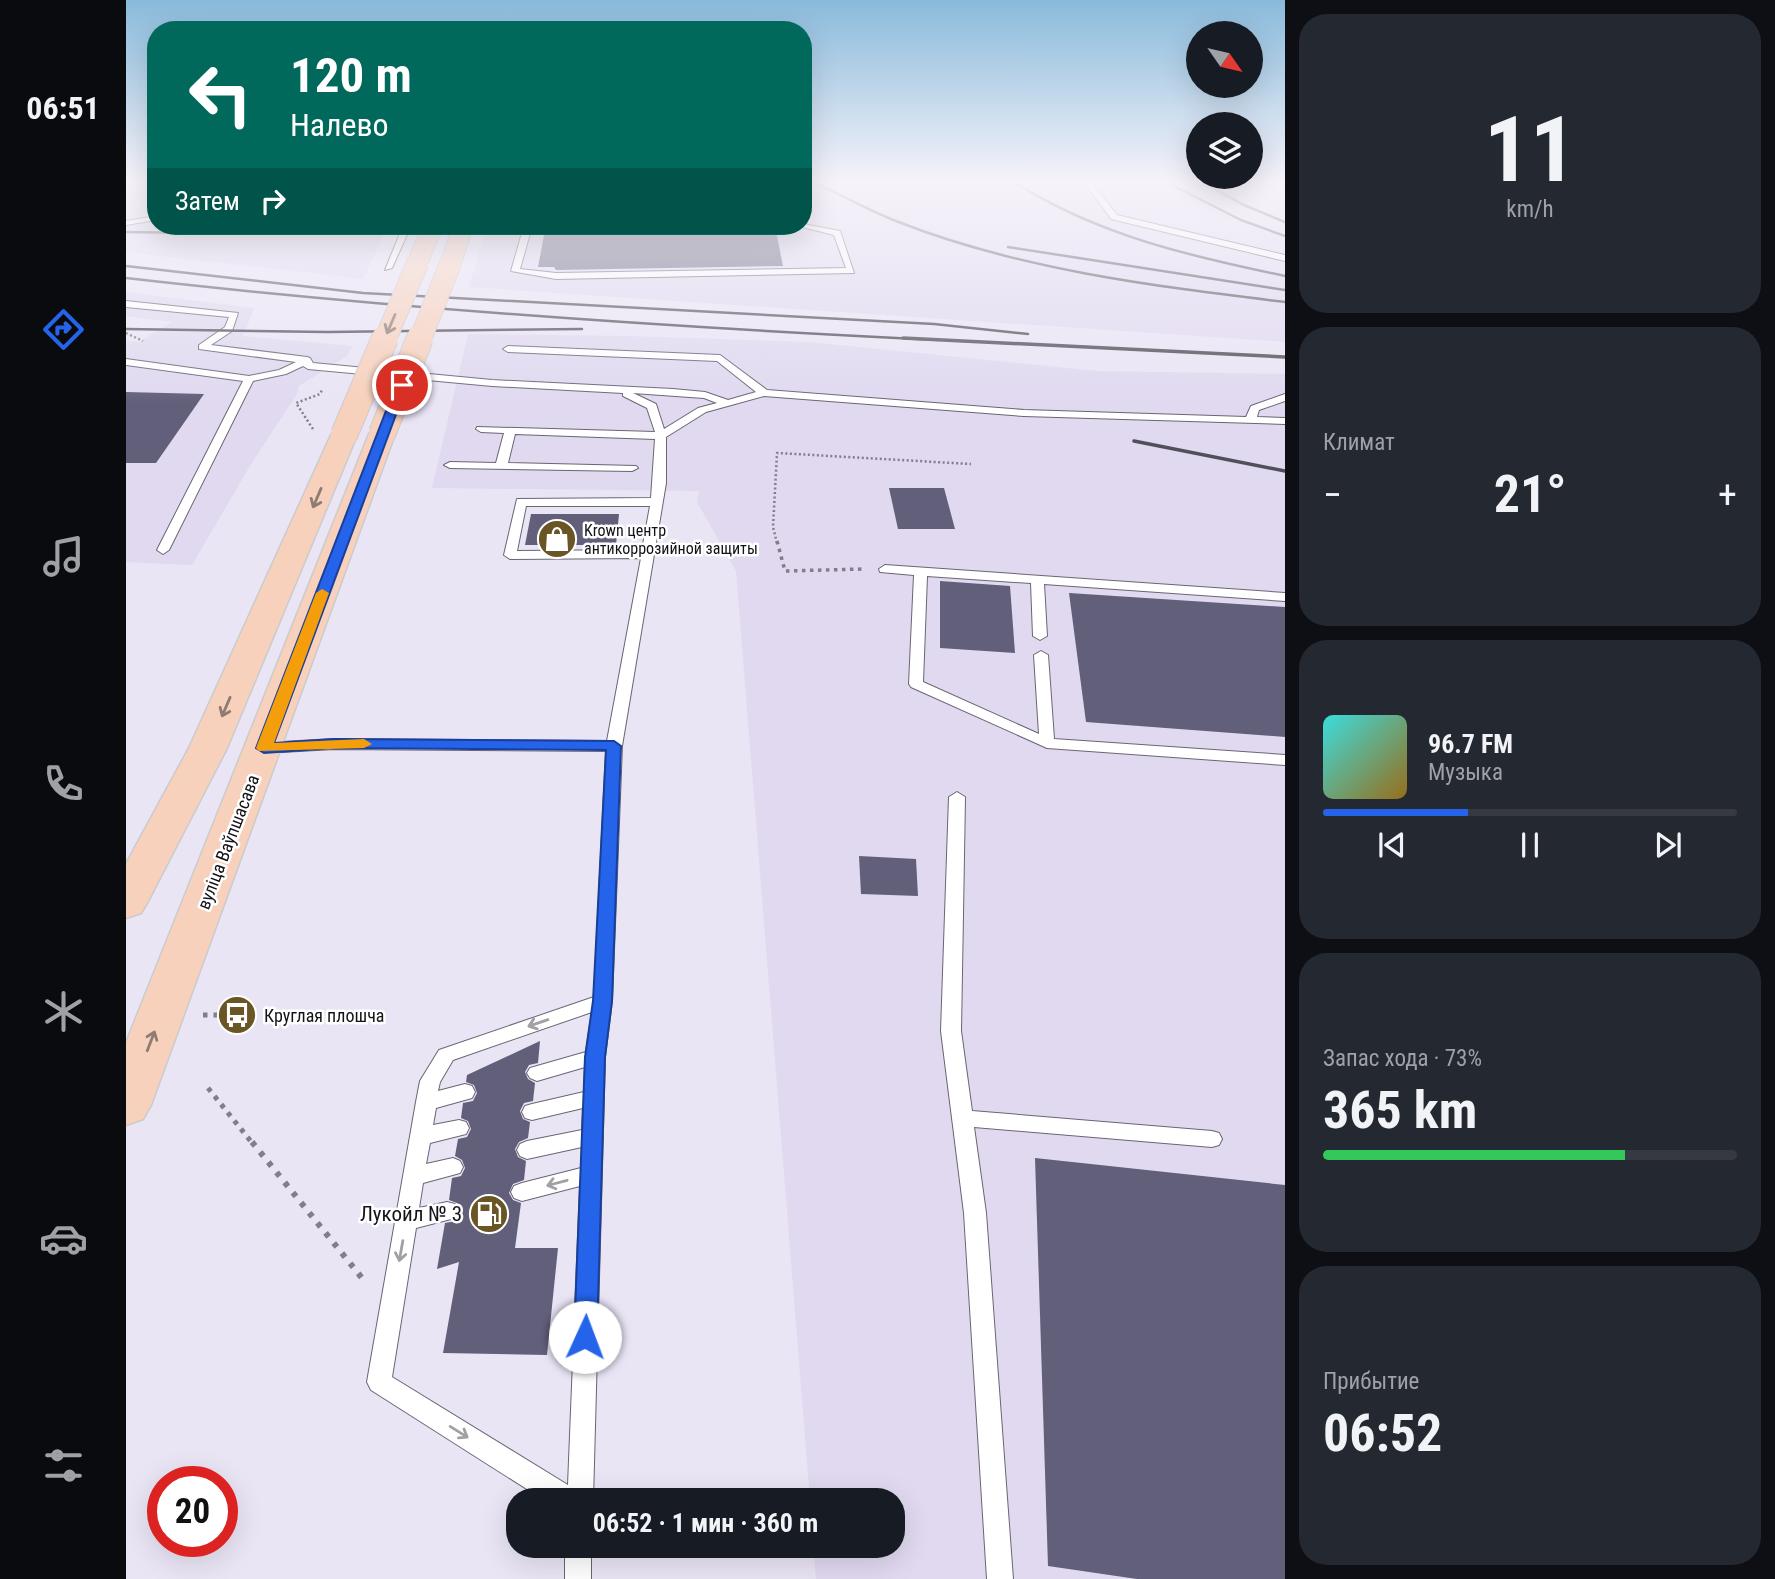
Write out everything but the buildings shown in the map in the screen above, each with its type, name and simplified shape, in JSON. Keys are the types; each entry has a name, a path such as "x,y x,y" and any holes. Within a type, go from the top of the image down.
{"main road":[{"path":"126,903 208,748 331,435 420,256"},
{"name":"вуліца Ваўпшасава","path":"126,1105 453,256"}],"lane":[{"path":"388,268 394,256"},
{"path":"519,256 514,271 556,276 851,271 845,256"},
{"path":"126,304 235,315 229,329 202,347 307,360"},
{"path":"508,349 720,358 764,393"},
{"path":"126,362 248,379 282,372 307,360"},
{"path":"307,360 309,366 492,383 705,395 725,402"},
{"path":"163,550 248,379"},
{"path":"580,1488 595,1057 603,1001 614,746 660,483 661,436 652,406 618,389"},
{"path":"481,429 661,436 702,410 764,393 1024,413 1285,421"},
{"path":"1250,420 1255,408 1285,397"},
{"path":"501,466 510,432"},
{"path":"450,465 632,468"},
{"path":"647,554 510,555 521,502 656,502"},
{"path":"885,569 1285,597"},
{"path":"921,572 916,684 1047,743 1285,761"},
{"path":"1037,581 1040,636"},
{"path":"1041,655 1047,743"},
{"path":"264,748 334,744 614,746"},
{"path":"957,797 951,1031 975,1213 1000,1579"},
{"path":"549,1488 379,1382 430,1081 446,1055 603,1001"},
{"path":"537,1073 595,1057"},
{"path":"426,1102 465,1092"},
{"path":"531,1112 594,1098"},
{"path":"962,1118 1212,1139"},
{"path":"421,1136 459,1128"},
{"path":"527,1150 593,1136"},
{"path":"414,1176 453,1167"},
{"path":"522,1192 591,1174"},
{"path":"406,1221 447,1211"},
{"path":"578,1558 578,1579"}],"path":[{"path":"296,403 331,435"},
{"path":"885,569 785,571 773,527 777,453 971,464"},
{"path":"208,1088 391,1312"}],"shaded area":[{"path":"158,256 374,256 363,279"},
{"path":"478,256 1285,256 1285,342 469,287"},
{"path":"126,292 254,308 243,336 353,346 347,356 299,386 297,394 253,461 192,565 126,562 126,341 139,342 172,322 126,316"},
{"path":"468,334 810,342 1098,371 1285,374 1285,1579 816,1579 814,1558 905,1558 905,1488 809,1488 736,571 697,502 699,491 432,488"}],"railway":[{"path":"1006,256 1088,274 1285,302"},
{"path":"1064,256 1285,290"},
{"path":"1197,256 1285,276"},
{"path":"126,266 363,293 934,324 1028,334"},
{"path":"126,278 532,316 939,340"},
{"path":"126,329 327,332 582,329"},
{"path":"903,338 1285,357"},
{"path":"1134,441 1285,471"}],"slow traffic":[{"path":"322,593 264,748 364,744"}],"place":[{"name":"Krown центр антикоррозийной защиты","path":"557,539"},
{"name":"Круглая плошча","path":"237,1015"},
{"name":"Лукойл № 3","path":"489,1214"}],"route":[{"path":"402,385 264,748 334,744 614,746 603,1001 595,1057 585,1337"}]}
